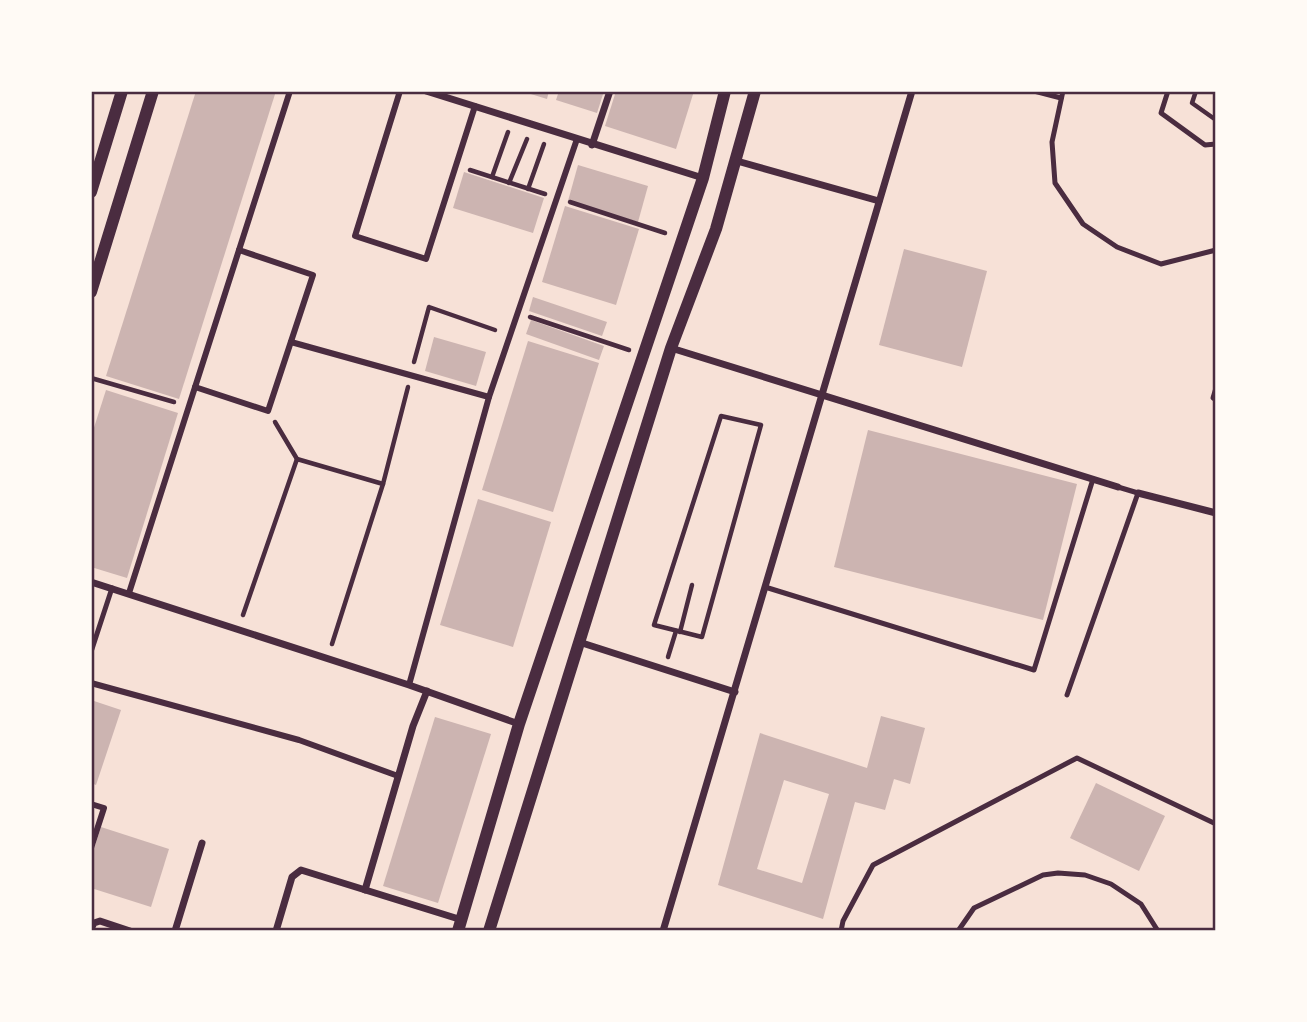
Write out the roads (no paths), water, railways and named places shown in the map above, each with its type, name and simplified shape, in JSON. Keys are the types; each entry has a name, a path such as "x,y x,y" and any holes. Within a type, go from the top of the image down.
{"street":[{"path":"91,192 122,91"},
{"path":"91,292 153,91"},
{"path":"129,593 290,91"},
{"path":"400,91 355,236 426,259 475,106"},
{"path":"426,91 703,178"},
{"path":"592,145 610,91"},
{"path":"276,931 292,877 301,870 460,925 519,724 703,178 725,91"},
{"path":"489,931 671,348 716,229 755,91"},
{"path":"663,931 912,91"},
{"path":"409,685 489,397 577,139"},
{"path":"737,161 879,201"},
{"path":"195,387 268,411 313,275 239,250"},
{"path":"291,342 489,397"},
{"path":"671,348 821,397 1118,487"},
{"path":"1138,493 1216,513"},
{"path":"91,582 409,685 519,724"},
{"path":"579,642 735,692"},
{"path":"91,683 299,740 398,776"},
{"path":"365,890 413,726 427,691"},
{"path":"91,804 104,808 91,848"},
{"path":"176,931 202,843"},
{"path":"91,929 94,923 100,921 130,931"}],"lane":[{"path":"1034,91 1061,98"},
{"path":"1063,91 1052,142 1055,183 1083,224 1117,247 1161,264 1216,250"},
{"path":"1168,91 1161,113 1205,145 1216,145"},
{"path":"1216,388 1213,398 1216,400"},
{"path":"765,587 1034,670 1093,479"},
{"path":"1067,695 1138,493 1118,487"},
{"path":"91,652 112,589"},
{"path":"841,931 843,921 873,865 1077,758 1216,824"},
{"path":"958,931 974,908 1043,875 1058,873 1085,875 1111,884 1141,904 1158,931"}]}
